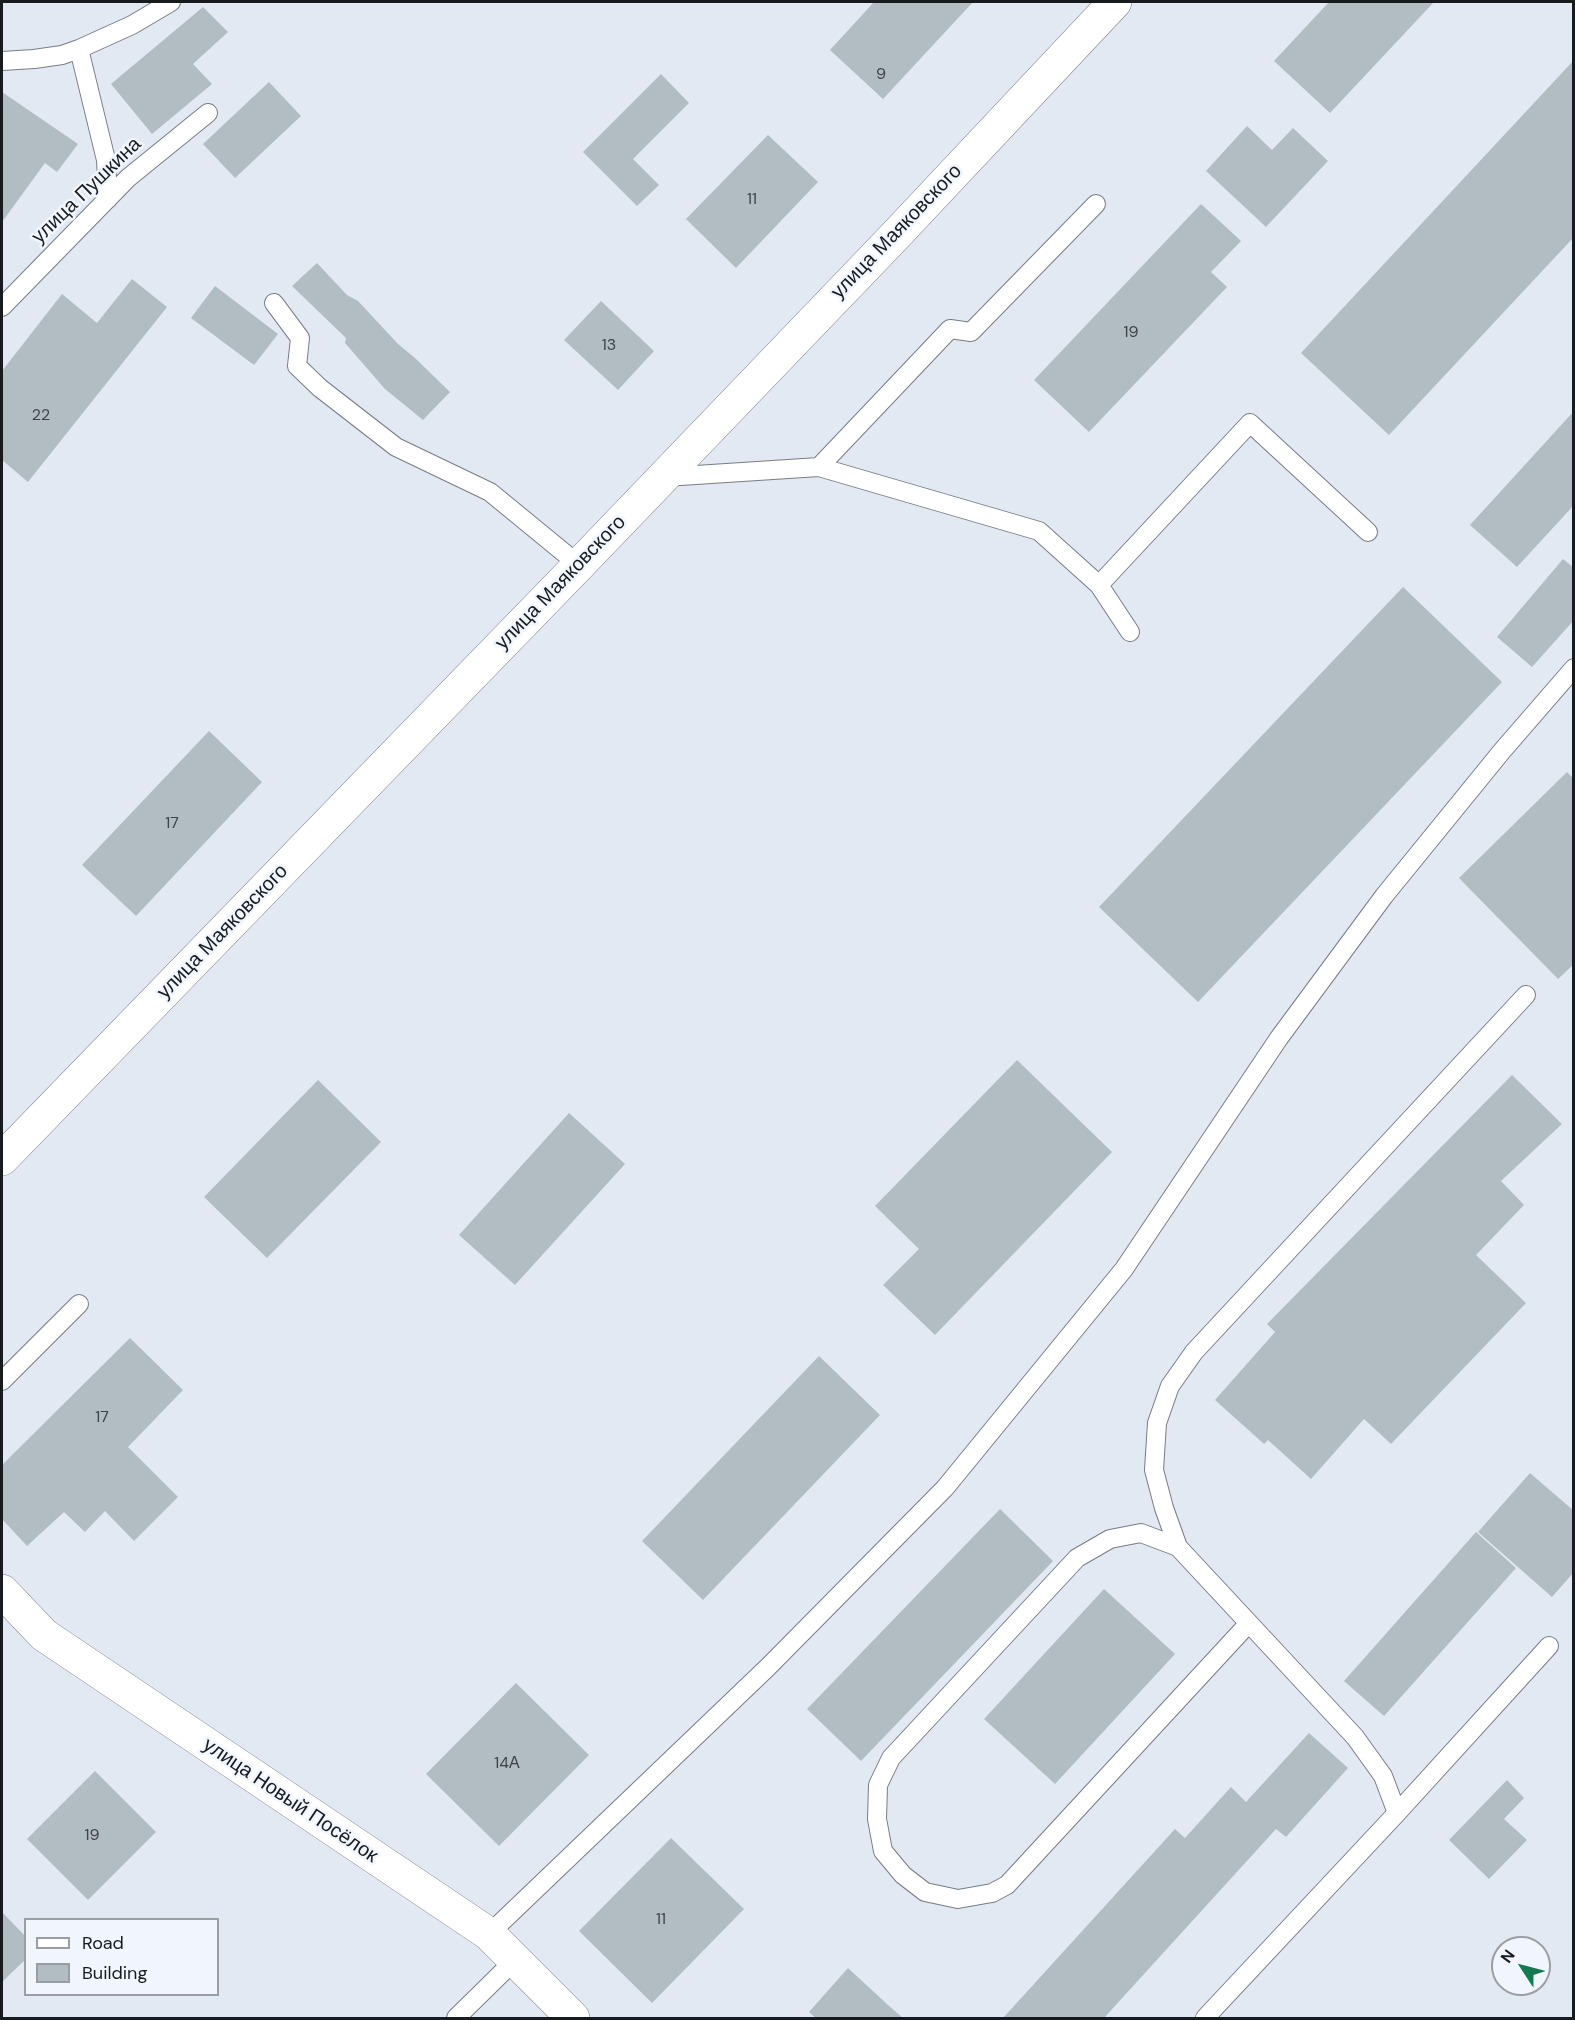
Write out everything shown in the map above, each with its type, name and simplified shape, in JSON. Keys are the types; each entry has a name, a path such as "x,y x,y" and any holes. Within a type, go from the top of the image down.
{"street":[{"name":"улица Маяковского","path":"2,1160 579,565 894,237 1115,2"},
{"name":"улица Новый Посёлок","path":"2,1591 44,1635 489,1934 573,2019"}],"lane":[{"path":"2,62 62,55 79,49 132,25 171,2"},
{"path":"79,49 106,160 108,199"},
{"name":"улица Пушкина","path":"2,307 128,178 208,113"},
{"path":"819,467 950,329 971,332 1096,204"},
{"path":"274,303 300,338 297,366 320,388 396,447 490,492 579,565"},
{"path":"1099,585 1250,423 1368,532"},
{"path":"663,477 819,467 1039,531 1099,585 1130,632"},
{"path":"489,1934 768,1667 945,1488 1124,1269 1279,1038 1384,896 1502,751 1574,668"},
{"path":"1397,1813 1383,1776 1355,1737 1178,1547 1154,1470 1157,1423 1170,1386 1194,1352 1526,995"},
{"path":"2,1381 79,1304"},
{"path":"1178,1547 1141,1533 1110,1539 1077,1558 891,1758 878,1785 877,1819 883,1851 903,1875 925,1892 958,1899 992,1893 1007,1885 1248,1623"},
{"path":"1205,2019 1549,1646"},
{"path":"456,2019 515,1960"}],"building":[{"path":"874,2 973,2 883,99 830,50"},
{"path":"1329,2 1434,2 1330,113 1274,61"},
{"path":"203,7 228,32 193,64 212,84 152,134 111,84"},
{"path":"1574,60 1574,237 1389,435 1301,353"},
{"path":"661,74 689,103 633,159 659,185 637,206 583,152"},
{"path":"269,82 301,116 235,178 203,144"},
{"path":"2,92 78,144 57,172 45,163 2,222"},
{"path":"1247,126 1272,150 1293,128 1328,161 1266,227 1206,171"},
{"path":"768,135 818,182 736,268 686,219"},
{"path":"1201,204 1241,241 1211,272 1227,287 1089,432 1034,380"},
{"path":"317,263 347,295 358,301 398,344 450,392 423,420 385,389 345,343 346,338 292,286"},
{"path":"132,279 167,307 28,482 2,460 2,371 62,294 97,323"},
{"path":"215,286 278,334 254,365 191,318"},
{"path":"601,301 654,351 618,390 564,340"},
{"path":"1574,411 1574,505 1517,567 1470,525"},
{"path":"1563,559 1574,568 1574,620 1532,667 1497,637"},
{"path":"1403,587 1502,682 1198,1002 1099,907"},
{"path":"209,731 262,782 136,916 82,865"},
{"path":"1567,772 1574,779 1574,964 1558,979 1459,878"},
{"path":"1017,1060 1112,1152 935,1335 883,1285 919,1249 875,1206"},
{"path":"1512,1075 1562,1124 1501,1181 1524,1205 1476,1255 1526,1303 1391,1444 1364,1419 1311,1479 1268,1440 1264,1444 1215,1400 1275,1332 1267,1324"},
{"path":"318,1080 381,1142 267,1258 204,1197"},
{"path":"569,1113 625,1164 515,1285 459,1235"},
{"path":"130,1338 183,1390 128,1447 178,1497 134,1541 105,1511 85,1532 64,1512 27,1546 2,1519 2,1465"},
{"path":"819,1356 880,1415 703,1600 642,1541"},
{"path":"1530,1473 1574,1511 1574,1572 1552,1597 1478,1532"},
{"path":"1000,1509 1053,1561 861,1761 807,1709"},
{"path":"1476,1532 1516,1568 1384,1716 1344,1681"},
{"path":"1104,1589 1175,1654 1055,1784 984,1719"},
{"path":"516,1683 589,1755 499,1846 426,1774"},
{"path":"1309,1733 1348,1768 1286,1837 1276,1829 1104,2018 1003,2018 1175,1829 1185,1838 1231,1787 1246,1802"},
{"path":"95,1771 156,1832 88,1900 27,1839"},
{"path":"1507,1780 1524,1798 1504,1819 1527,1840 1489,1879 1449,1840"},
{"path":"671,1838 744,1909 652,2003 579,1931"},
{"path":"2,1912 24,1935 24,1961 2,1982"},
{"path":"848,1968 903,2018 816,2018 809,2012"}]}
